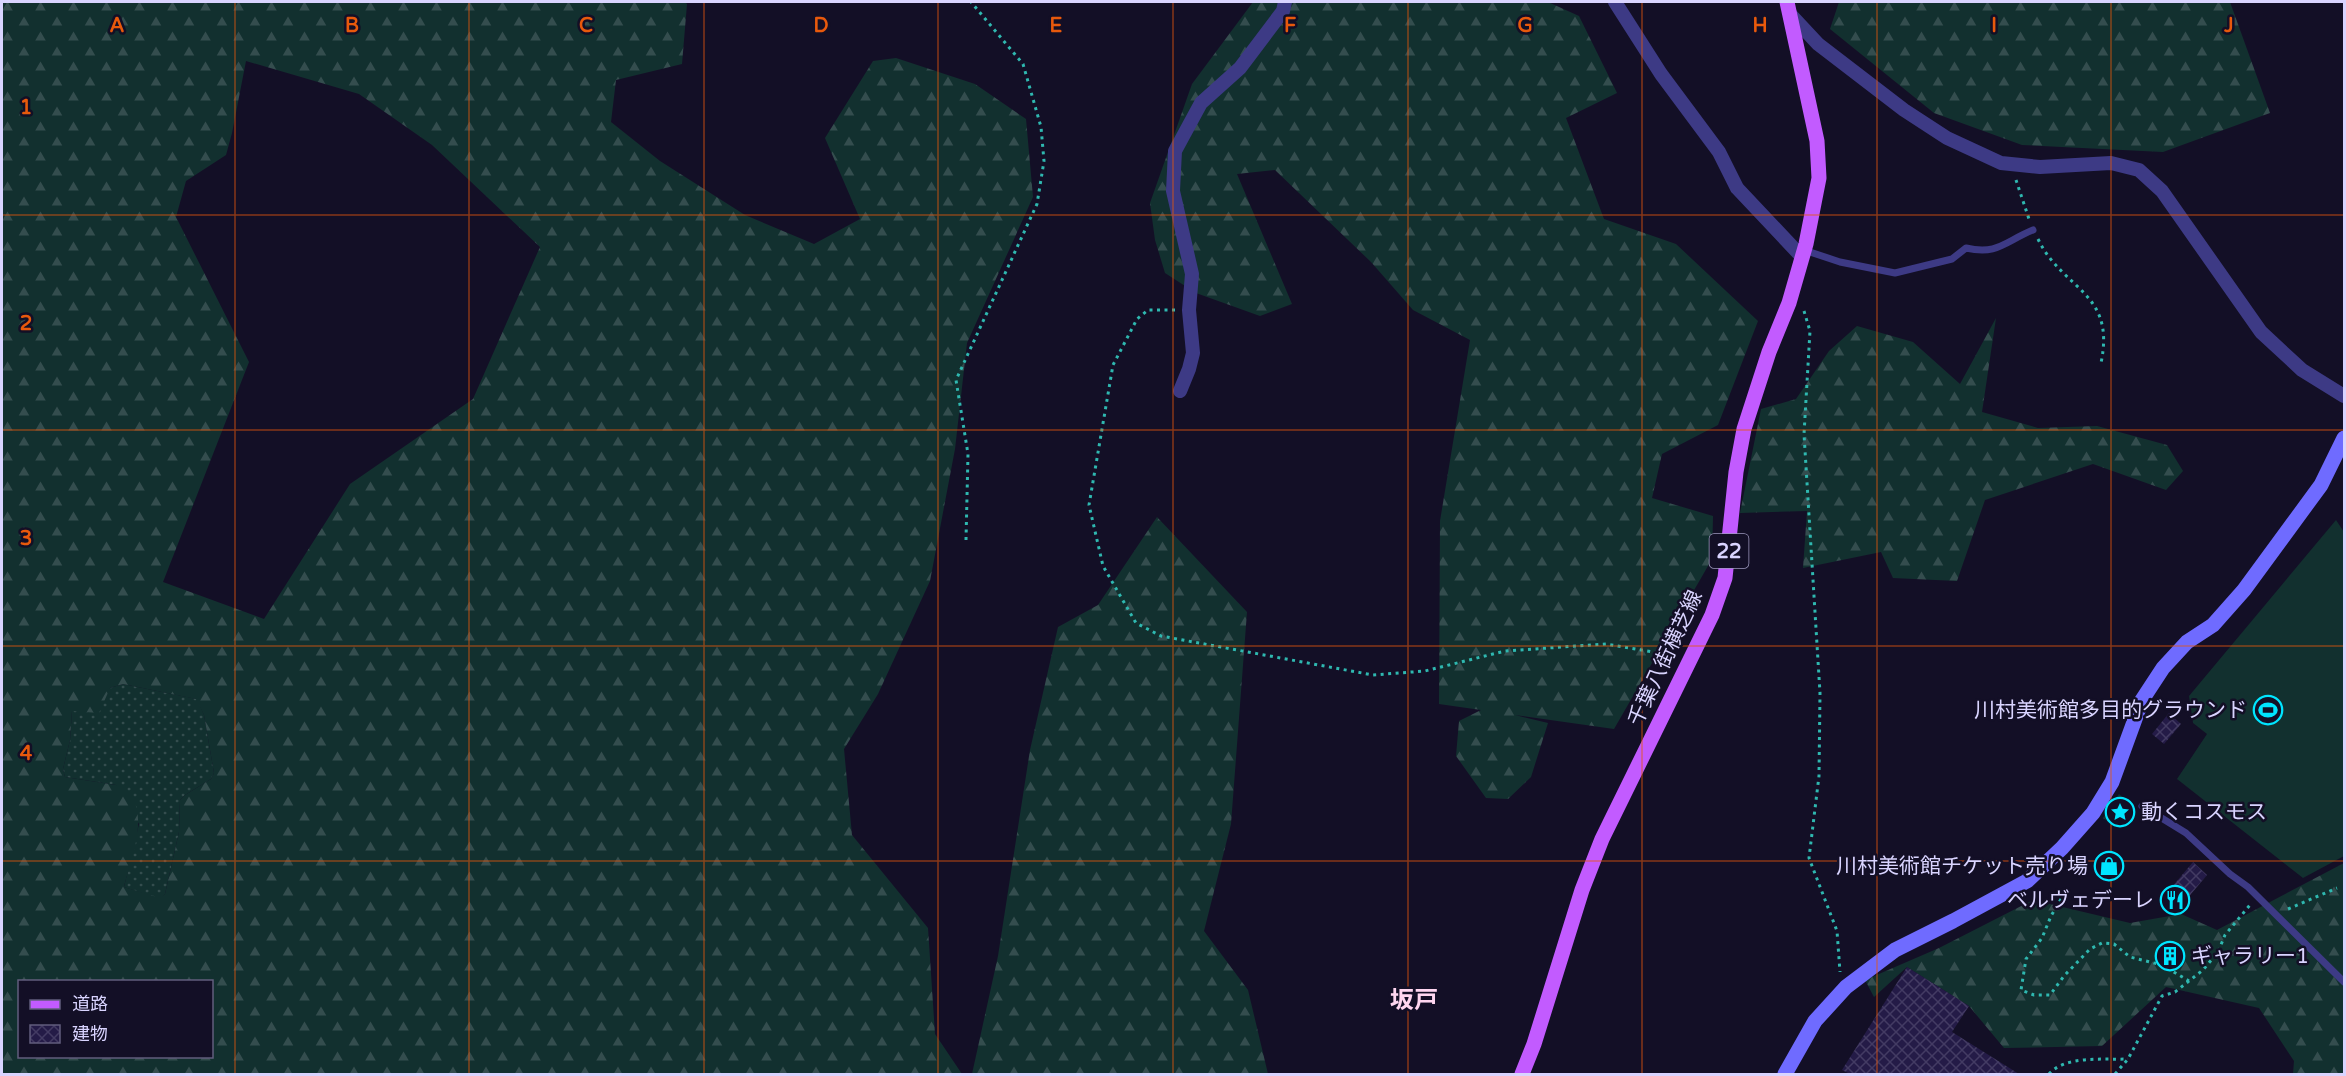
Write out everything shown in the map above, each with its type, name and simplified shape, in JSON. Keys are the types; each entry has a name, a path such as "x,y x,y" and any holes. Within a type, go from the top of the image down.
{"main road":[{"name":"千葉八街横芝線","path":"1522,1074 1534,1044 1582,890 1602,839 1712,615 1725,578 1735,483 1744,429 1795,282 1819,178 1817,141 1788,8"}],"street":[{"path":"1180,391 1193,353 1189,310 1192,274 1173,190 1175,151 1201,103 1240,68 1283,11 1285,2"},
{"path":"1615,2 1661,74 1719,152 1737,188 1803,254"},
{"path":"1788,8 1818,44 1904,110 1947,138 2001,163 2040,167 2111,163 2139,170 2162,191 2261,332 2302,370 2344,396"},
{"path":"1785,1074 1815,1022 1842,991 1895,950 2027,881 2062,848 2093,813 2112,782 2142,700 2163,668 2187,642 2213,625 2244,590 2321,485 2344,438"}],"lane":[{"path":"1803,254 1894,273 1952,259 1966,248 1982,251 1993,250 2033,230"},
{"path":"2142,806 2186,833 2257,897 2344,982"}],"path":[{"path":"966,540 968,454 956,380 1036,204 1044,161 1041,127 1023,64 971,2"},
{"path":"2012,164 2018,192 2041,246 2055,265 2082,289 2102,318 2106,342 2101,363"},
{"path":"1795,282 1810,331 1804,434 1820,693 1819,776 1809,858 1837,931 1842,991"},
{"path":"1189,310 1148,310 1137,319 1113,365 1089,505 1103,566 1136,622 1161,636 1373,675 1425,671 1505,651 1606,644 1690,658"},
{"path":"2275,915 2337,888"},
{"path":"2115,1074 2128,1059 2162,996 2175,992 2203,970 2218,952 2225,935 2257,897"},
{"path":"2061,899 2042,938 2026,959 2021,990 2050,995 2064,976 2090,949 2102,943 2114,944 2130,957 2162,965 2189,981"},
{"path":"2049,1074 2057,1065 2079,1061 2128,1059"}],"green space":[{"path":"2,2 685,2 687,4 682,64 616,80 611,122 660,161 745,215 814,244 860,219 825,138 873,61 896,58 975,84 1026,119 1033,197 967,343 955,449 930,581 878,694 844,749 852,835 928,928 935,1034 962,1074 2,1074","holes":["246,61 359,94 432,145 540,247 473,399 350,484 264,619 163,582 249,362 176,217 186,181 226,155","123,684 196,699 204,715 214,773 211,779 180,800 179,832 165,894 160,898 124,887 138,831 135,804 128,793 116,785 65,777 63,769 70,740 72,711 99,713 110,688"]},
{"path":"1253,2 1548,2 1579,16 1617,93 1566,118 1604,219 1676,244 1758,321 1718,425 1662,454 1652,498 1713,516 1712,559 1614,729 1515,715 1548,723 1531,777 1508,799 1486,798 1456,756 1459,721 1481,710 1439,704 1440,521 1470,340 1413,310 1371,262 1275,170 1237,174 1292,304 1260,316 1196,293 1165,273 1155,240 1150,203 1192,84"},
{"path":"1839,2 2230,2 2270,113 2163,152 2022,145 1934,113 1830,29"},
{"path":"1996,318 1982,412 2038,428 2097,426 2167,445 2183,471 2166,490 2093,464 1985,500 1957,581 1893,578 1881,552 1803,568 1807,511 1740,513 1761,409 1796,399 1829,351 1857,326 1913,342 1960,384"},
{"path":"1157,517 1247,612 1231,824 1204,931 1248,990 1268,1074 972,1074 998,956 1030,750 1058,627 1098,605"},
{"name":"川村美術館多目的グラウンド","path":"2336,520 2344,532 2344,856 2303,878 2177,779 2207,734 2193,723 2189,696"},
{"path":"123,684 197,699 204,715 214,773 211,779 180,800 179,832 165,894 160,899 124,887 139,824 116,785 65,777 63,769 70,740 72,711 110,688"},
{"path":"2119,794 2130,803 2131,813 2122,823 2110,823 2103,818"},
{"path":"2344,863 2344,1074 2293,1074 2294,1061 2259,1008 2166,987 2102,1046 2004,1048 1969,1006 1907,967 1874,997 1865,980 1939,948 2033,900 2130,923 2181,914 2217,930"}],"building":[{"path":"2169,713 2181,724 2164,744 2152,734"},
{"path":"2193,862 2207,875 2175,913 2161,900"},
{"path":"1907,967 1969,1006 1952,1032 2019,1074 1850,1074 1842,1070"}],"place":[{"name":"川村美術館多目的グラウンド","path":"2268,710"},
{"name":"動くコスモス","path":"2120,812"},
{"name":"川村美術館チケット売り場","path":"2109,866"},
{"name":"ベルヴェデーレ","path":"2175,900"},
{"name":"ギャラリー1","path":"2170,956"}],"district":[{"name":"坂戸","path":"1414,1000"}]}
